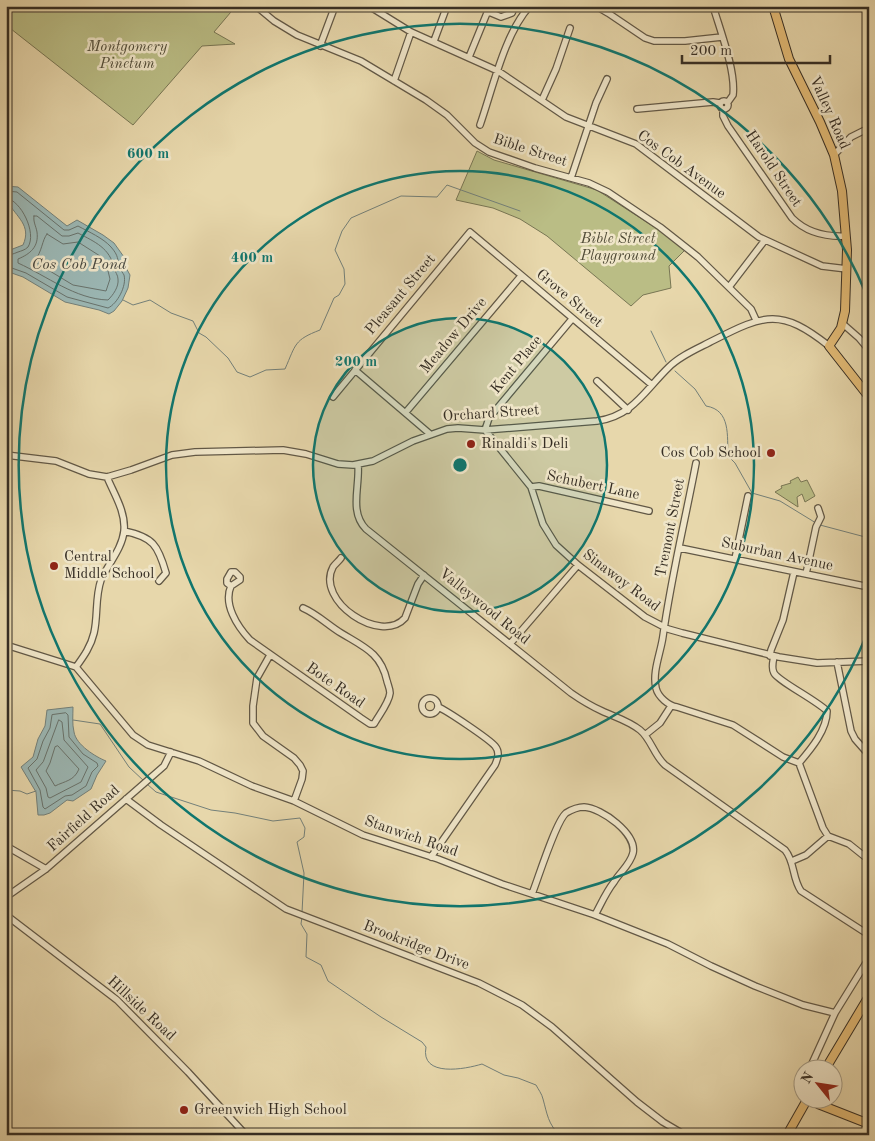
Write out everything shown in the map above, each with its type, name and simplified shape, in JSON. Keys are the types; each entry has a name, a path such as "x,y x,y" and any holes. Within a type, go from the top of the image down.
{"main road":[{"name":"Valley Road","path":"773,6 789,59 834,155 843,196 847,269 845,311 843,324 828,346"},
{"name":"Orchard Street","path":"828,346 869,397"},
{"path":"832,1058 869,996"},
{"path":"787,1135 803,1108"},
{"path":"828,1108 869,1124"}],"street":[{"name":"Bible Street","path":"256,6 278,24 320,46 360,61 394,80 443,111 475,143 489,152 603,188 646,217 698,257 750,309 756,320"},
{"path":"320,46 335,6"},
{"name":"Cos Cob Avenue","path":"369,6 411,32 498,71 566,117 628,140 643,149 736,221 765,240 822,266 847,269"},
{"path":"434,41 447,6"},
{"path":"469,57 486,13 489,12 501,17 512,14 515,6"},
{"path":"480,125 498,71 519,18 530,6"},
{"path":"596,6 645,38 654,41 685,41 722,37"},
{"path":"637,110 713,102 727,107 734,91 727,54 714,6"},
{"path":"542,100 556,70 570,28"},
{"path":"394,80 411,32"},
{"path":"571,178 596,103 607,79"},
{"name":"Harold Street","path":"722,106 723,116 728,126 792,218 801,226 817,233 846,236"},
{"path":"834,155 851,137 869,128"},
{"name":"Grove Street","path":"470,232 652,385"},
{"name":"Pleasant Street","path":"333,397 470,232"},
{"path":"729,287 765,240"},
{"name":"Meadow Drive","path":"406,412 521,276"},
{"name":"Orchard Street","path":"6,455 51,460 89,474 107,477 172,455 195,452 283,450 342,464 358,465 373,461 430,434 453,428 485,430 603,420 617,416 628,410 670,366 682,357 756,320 770,318 789,321 814,334 828,346"},
{"name":"Kent Place","path":"485,430 489,418 572,319"},
{"path":"843,324 869,350"},
{"path":"355,370 430,434"},
{"path":"597,381 628,410"},
{"name":"Sinawoy Road","path":"485,430 531,487 548,534 559,548 639,613 664,627 682,634 772,656 811,663 869,661"},
{"name":"Tremont Street","path":"671,706 658,694 655,685 664,627 696,463"},
{"name":"Valleywood Road","path":"358,465 356,507 362,525 583,702 629,723 645,735 665,765 780,846 792,861 795,880 801,891 869,935"},
{"path":"6,645 76,667 89,648 94,635 99,586 118,548 124,531 120,507 107,477"},
{"name":"Schubert Lane","path":"531,487 539,486 650,511"},
{"path":"735,560 748,496"},
{"path":"806,574 817,525 821,517 818,508"},
{"path":"124,531 147,538 158,548 166,573 159,581"},
{"name":"Suburban Avenue","path":"680,548 869,587"},
{"path":"341,558 334,567 331,577 332,589 336,600 350,614 374,625 392,626 402,622 418,584 424,575"},
{"path":"510,644 578,565"},
{"path":"794,572 783,620 771,650 772,667 777,677 805,694 827,711 827,720 811,748 799,763"},
{"name":"Bote Road","path":"231,586 227,598 239,628 250,640 370,724 374,724 390,693 387,678 378,659 366,648 341,633 311,611 303,608"},
{"path":"270,655 257,678 253,706 253,723 263,736 294,758 300,765 303,771 302,780 294,801"},
{"path":"837,662 851,731 855,739 869,755"},
{"name":"Stanwich Road","path":"76,667 136,738 148,745 199,761 252,786 294,801 363,834 595,915 671,945 710,966 755,986 803,1005 835,1014"},
{"path":"645,735 660,723 671,706 733,725 783,757 799,763 823,828 828,836 849,844 869,860"},
{"path":"431,857 495,765 498,756 496,746 447,711 438,707"},
{"name":"Fairfield Road","path":"6,897 46,869 155,774 165,764 171,752"},
{"name":"Brookridge Drive","path":"126,799 275,902 298,914 480,983 513,1000 552,1027 663,1122 685,1135"},
{"path":"532,894 561,818 574,809 587,807 602,814 622,828 630,837 633,846 630,861 614,881 595,915"},
{"path":"792,861 806,856 828,836"},
{"path":"6,846 46,869"},
{"name":"Hillside Road","path":"6,915 117,1000 188,1072 246,1135"},
{"path":"815,1058 835,1014 869,958"}],"green space":[{"name":"Montgomery Pinetum","path":"6,6 236,6 214,32 235,44 202,46 133,125 6,25"},
{"name":"Bible Street Playground","path":"477,151 494,160 597,190 662,232 685,250 669,266 671,288 643,295 631,306 547,236 520,219 493,208 456,200"},
{"path":"798,477 801,482 807,480 815,496 805,502 802,494 797,497 798,507 775,492 782,488 781,486 791,483 790,481"}],"water":[{"name":"Cos Cob Pond","path":"6,186 18,187 67,226 77,220 114,243 124,257 125,266 130,275 128,288 122,301 114,311 109,314 65,302 23,277 6,271 6,250 23,245 26,232 22,222 7,200"},
{"path":"73,707 73,726 78,741 87,750 106,761 91,789 73,801 67,800 50,813 38,815 36,792 21,767 33,757 38,739 45,726 47,710"}],"waterway":[{"path":"123,300 133,305 150,300 171,313 193,321 199,333 206,337 228,358 237,372 250,377 266,370 285,369 291,354 300,340 320,330 334,298 339,295 345,284 344,269 335,250 342,231 351,218 401,196 437,197 447,185 520,211"},
{"path":"651,331 666,362"},
{"path":"675,371 695,389 706,406 714,408 724,418 727,432 728,456 735,463 752,493 780,501 816,523"},
{"path":"820,525 869,538"},
{"path":"73,720 100,724 129,767 144,781"},
{"path":"147,784 156,792 211,810 273,821 300,818 305,828 304,837 297,842 304,873 302,913"},
{"path":"6,790 20,791 27,794 36,791"},
{"path":"302,917 301,924 307,934 306,957 321,965 328,981 422,1042 426,1047 426,1057 430,1063 437,1067 456,1069 482,1064 504,1075 536,1085 550,1123 560,1135"}],"place":[{"name":"Rinaldi's Deli","path":"471,444"},
{"name":"Cos Cob School","path":"771,453"},
{"name":"Central Middle School","path":"54,566"},
{"name":"Greenwich High School","path":"184,1110"}]}
